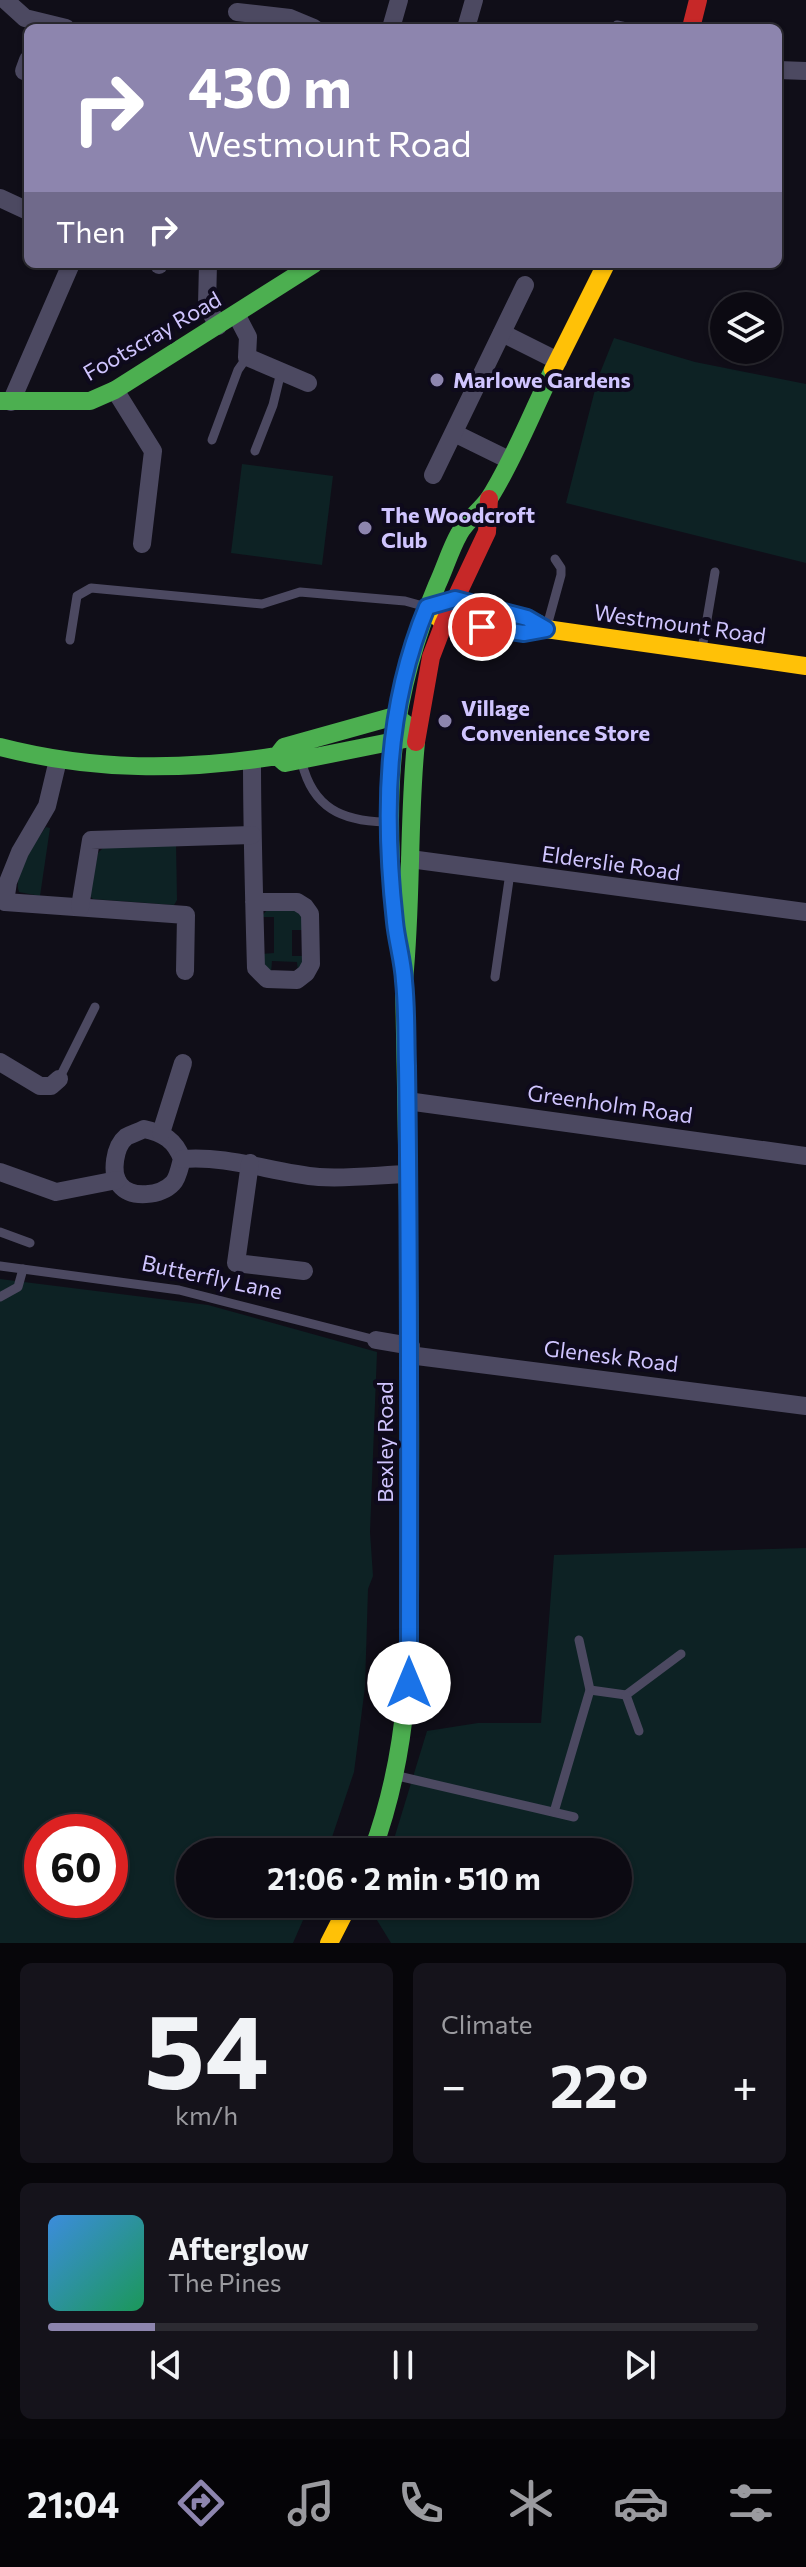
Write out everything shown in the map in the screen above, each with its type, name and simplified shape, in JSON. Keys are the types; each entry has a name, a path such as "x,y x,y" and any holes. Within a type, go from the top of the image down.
{"main road":[{"path":"692,24 698,0"},
{"name":"Footscray Road","path":"6,401 90,401 115,390 308,268"},
{"path":"489,499 604,268"},
{"name":"Bexley Road","path":"377,1838 397,1775 406,1729 409,1683 410,1350 404,980 410,924 411,787 417,732 431,657 487,532 489,499"},
{"name":"Bexley Road","path":"404,980 395,925 387,822 395,716 406,664 427,607 467,521 489,499"},
{"path":"427,607 455,599"},
{"name":"Westmount Road","path":"455,599 527,618 546,629"},
{"path":"427,607 444,623"},
{"name":"Westmount Road","path":"444,623 524,633 546,629 806,666"},
{"path":"0,747 58,760 139,766 194,766 277,756 284,747 395,716 417,732 405,739 285,763 277,756"},
{"path":"331,1942 342,1918"}],"street":[{"path":"5,0 25,18 50,24"},
{"path":"392,24 399,0"},
{"path":"467,24 474,0"},
{"path":"236,13 290,18 304,24"},
{"path":"782,70 806,71"},
{"path":"0,198 24,209"},
{"path":"6,401 69,268"},
{"path":"208,268 207,305 218,326"},
{"path":"433,475 525,285"},
{"path":"236,314 248,337 247,357 308,383"},
{"path":"502,333 558,361"},
{"path":"115,390 153,451 142,544"},
{"path":"454,433 509,460"},
{"path":"58,760 47,806 20,852 2,902 186,915 185,971"},
{"path":"252,761 252,835 254,902 256,968 267,979 297,980 311,964 310,914 297,902 254,902"},
{"path":"80,907 91,840 252,835"},
{"name":"Elderslie Road","path":"410,859 806,912"},
{"path":"0,1062 40,1086 51,1086 59,1079"},
{"path":"161,1133 183,1063"},
{"name":"Greenholm Road","path":"407,1101 806,1156"},
{"path":"144,1129 161,1133 177,1146 182,1159 173,1183 156,1193 135,1193 121,1187 114,1160 124,1138 144,1129"},
{"path":"182,1159 250,1163 320,1177 408,1174"},
{"path":"250,1163 236,1263 304,1271"},
{"path":"0,1172 56,1192 117,1180"},
{"name":"Butterfly Lane","path":"376,1340 410,1350"},
{"name":"Glenesk Road","path":"410,1350 806,1406"}],"lane":[{"path":"212,440 238,370 247,357"},
{"path":"255,451 273,405 281,372"},
{"path":"546,629 561,575 561,568 555,559"},
{"path":"702,653 715,572"},
{"path":"70,640 77,596 91,588 262,604 300,592 405,601 427,607"},
{"path":"302,760 307,781 316,796 329,808 362,822 387,822"},
{"path":"495,977 510,873"},
{"path":"59,1079 95,1007"},
{"path":"0,1232 30,1243"},
{"name":"Butterfly Lane","path":"0,1266 179,1290 376,1340"},
{"path":"0,1297 18,1287 23,1269"},
{"path":"554,1812 590,1690 579,1640"},
{"path":"590,1690 626,1695 681,1654"},
{"path":"626,1695 639,1731"},
{"path":"397,1775 574,1817"}],"green space":[{"path":"614,338 695,362 806,384 806,563 566,503 598,378"},
{"path":"242,464 333,476 322,565 231,553"},
{"path":"46,827 50,828 40,896 19,892 22,868"},
{"path":"176,843 177,900 174,905 93,899 89,895 98,853 107,844"},
{"path":"267,910 300,910 305,930 292,930 292,956 305,956 298,972 297,962 272,961 271,973 264,970 261,954 274,953 274,917 261,917"},
{"path":"0,1279 208,1305 377,1352 370,1532 373,1576 368,1589 365,1687 354,1772 332,1838 176,1838 176,1918 304,1918 293,1943 0,1943"},
{"path":"806,1548 806,1943 391,1943 376,1918 632,1918 632,1838 394,1838 427,1731 478,1723 541,1723 554,1555"}],"traffic: fast":[{"path":"0,401 90,401 115,390 308,268"},
{"path":"394,908 391,783 394,744 409,666 421,626 456,540 499,482 553,370"},
{"path":"436,604 455,599 537,623"},
{"path":"0,747 69,761 173,766 277,756 284,747 395,716 417,732 405,739 285,763 277,756"},
{"path":"377,1838 387,1806 404,1715 410,1623 410,1356 404,980 416,742"}],"traffic: slow":[{"path":"553,370 604,268"},
{"path":"430,610 444,623 524,633 546,629 806,666"},
{"path":"329,1943 342,1918"}],"traffic: jam":[{"path":"692,24 698,0"},
{"path":"416,742 431,657 487,532 489,499"}],"place":[{"name":"Marlowe Gardens","path":"437,380"},
{"name":"The Woodcroft Club","path":"365,528"},
{"name":"Village Convenience Store","path":"445,721"}],"route":[{"path":"409,1683 411,1346 407,1066 404,980 395,925 387,822 391,742 406,664 427,607 455,599 527,618 546,629 524,633 482,627"}]}
